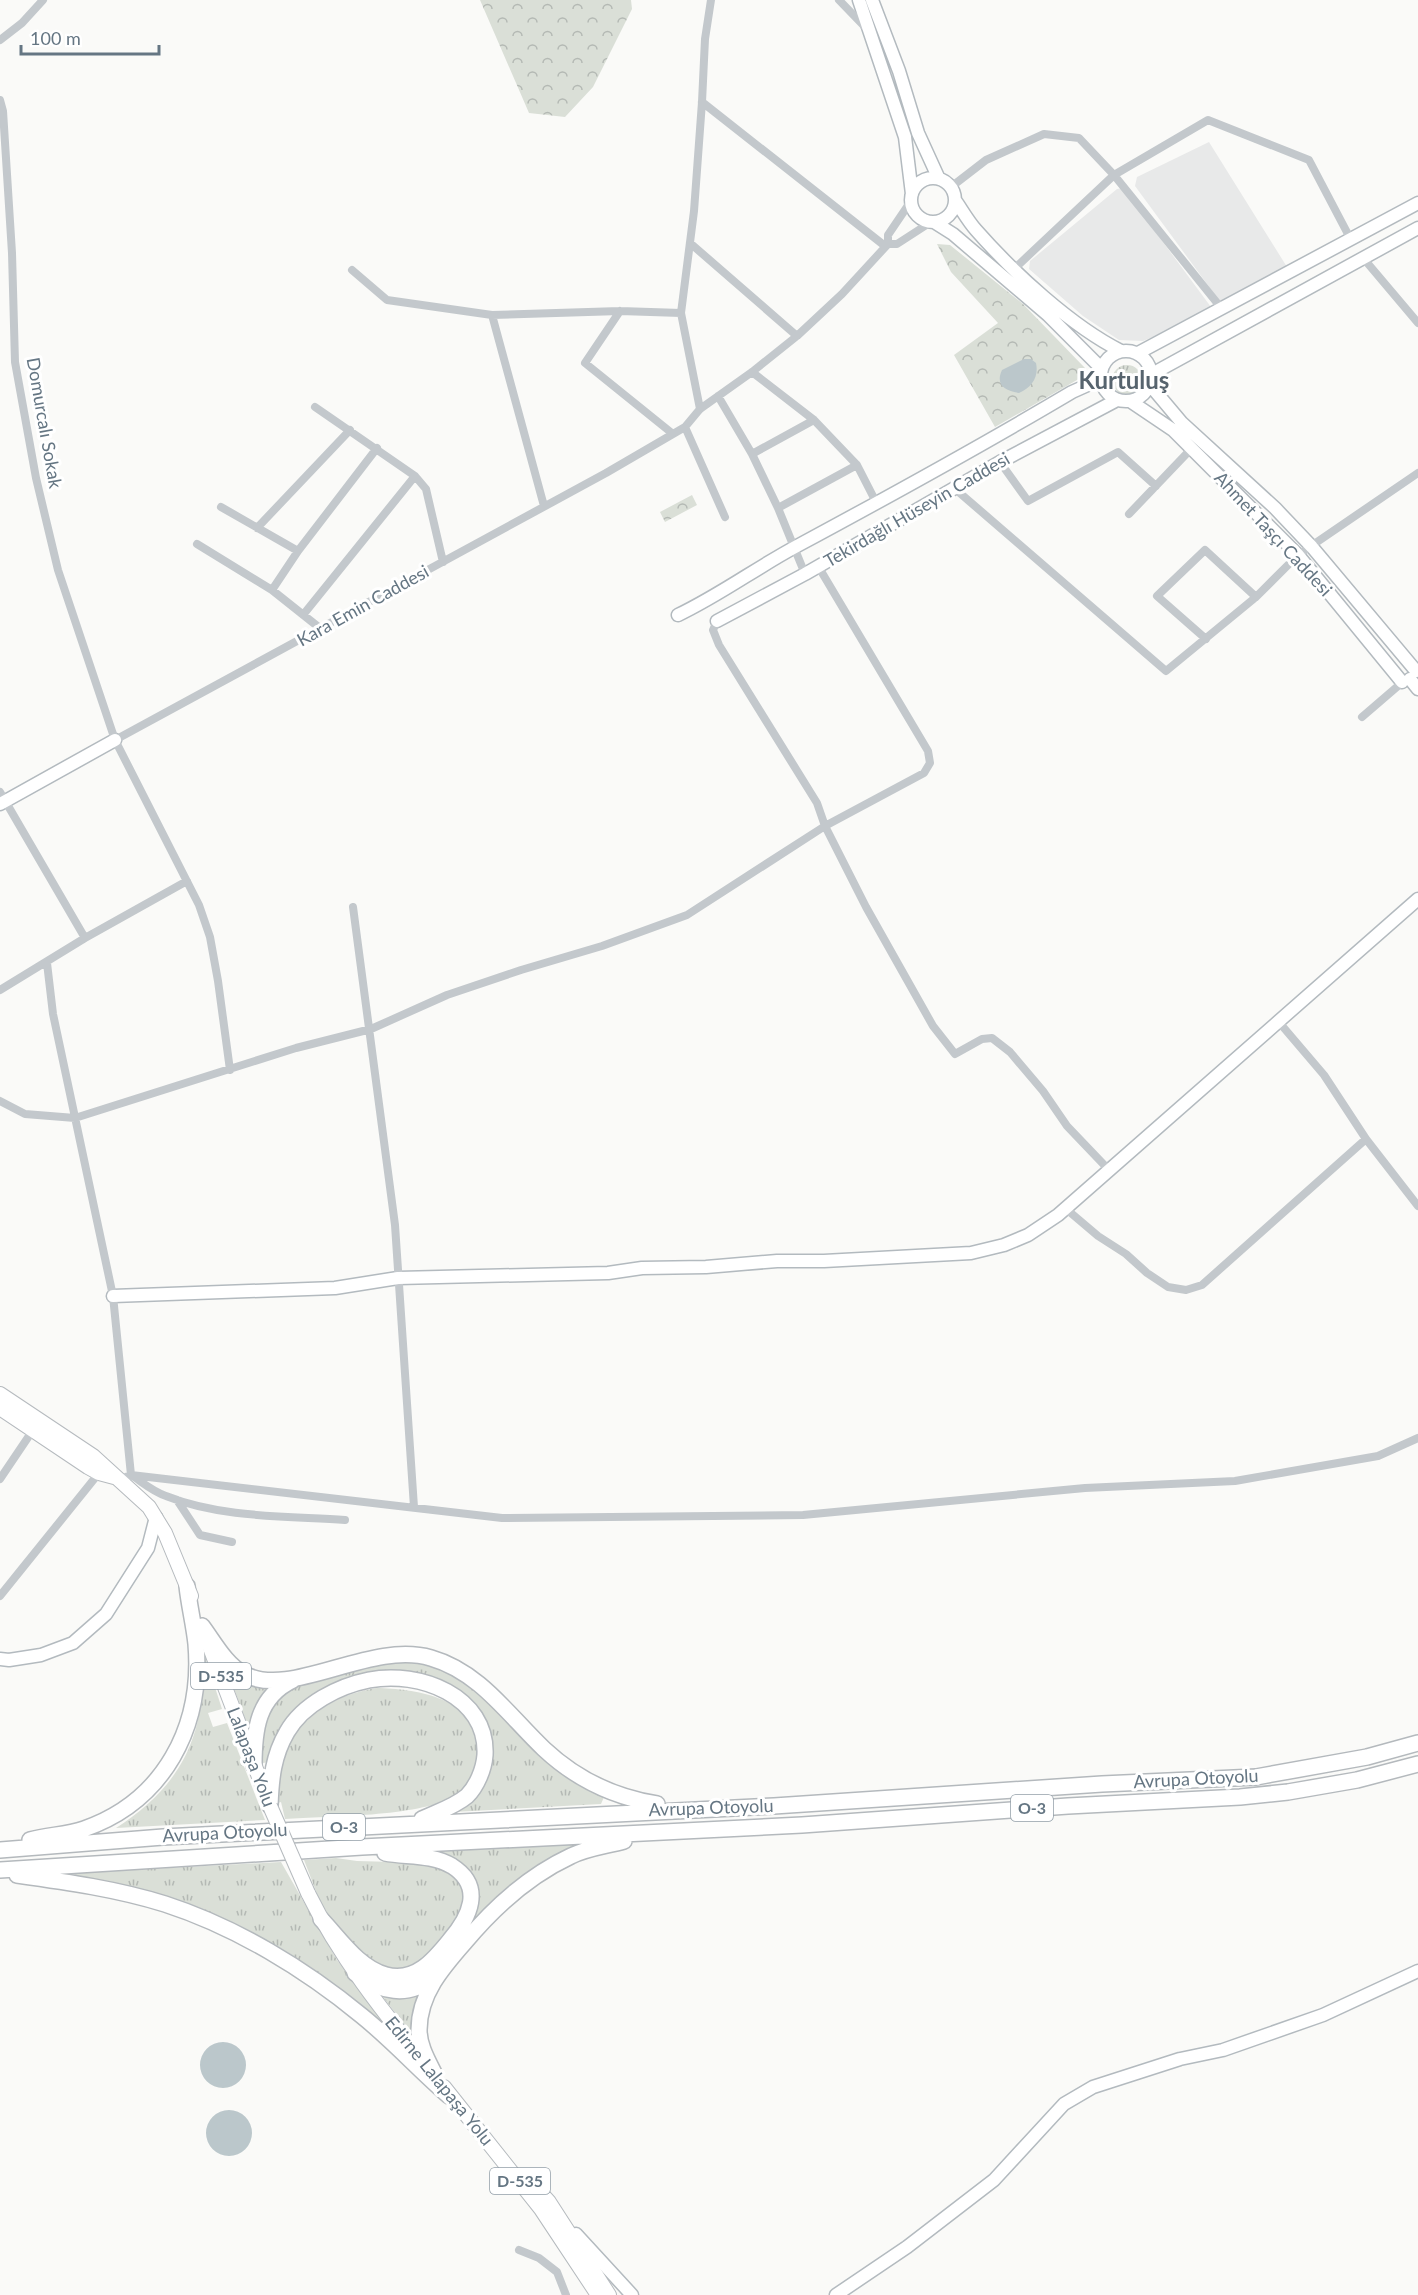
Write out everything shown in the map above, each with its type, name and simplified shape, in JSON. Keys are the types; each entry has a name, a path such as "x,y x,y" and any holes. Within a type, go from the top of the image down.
{"highway":[{"path":"0,1849 31,1839 82,1830 97,1824 131,1804 168,1767 184,1731 195,1680 196,1644 187,1586"},
{"path":"202,1626 230,1663 245,1675 272,1681 301,1677"},
{"path":"254,1766 257,1721 263,1705 287,1683 374,1656 411,1654 432,1658 453,1667 483,1686 543,1748 573,1773 618,1796 689,1809"},
{"path":"270,1806 275,1757 288,1730 297,1718 320,1700 353,1684 395,1678 428,1684 464,1703 472,1710 481,1725 485,1748 480,1774 467,1796 413,1823"},
{"name":"Avrupa Otoyolu","path":"0,1849 163,1837 785,1805 1256,1777 1366,1757 1418,1743"},
{"name":"Avrupa Otoyolu","path":"0,1870 362,1847 644,1834 1240,1797 1288,1792 1357,1780 1418,1764"},
{"path":"434,2073 420,2040 419,2029 423,2004 439,1973 488,1914 540,1872 573,1854 644,1834"},
{"path":"321,1919 363,1963 386,1975 398,1977 415,1974 427,1966 467,1919 471,1903 469,1887 454,1867 425,1857 387,1854 362,1847"},
{"path":"0,1870 67,1882 164,1904 244,1938 281,1959 362,2015 449,2096"},
{"path":"355,1973 365,1981 383,1989 403,1992 421,1986 439,1973"}],"main road":[{"path":"859,0 905,137 911,197 917,215 953,234 1048,315 1101,374 1106,391 1117,400 1130,401 1146,393 1151,380 1150,366 1138,353"},
{"path":"872,0 899,71 918,133 939,179 951,187 955,200 974,229 1014,269 1066,315 1121,351 1138,353 1418,203"},
{"path":"911,197 920,182 926,179 939,179"},
{"path":"933,222 941,220 951,212 955,200"},
{"path":"1151,380 1418,228"},
{"path":"678,615 704,603 794,547 877,504 1072,392 1101,374 1108,357 1121,351"},
{"name":"Ahmet Taşçı Caddesi","path":"1151,380 1182,423 1275,508 1312,547 1413,678"},
{"name":"Tekirdağlı Hüseyin Caddesi","path":"717,621 805,574 1000,462 1117,400"},
{"name":"Ahmet Taşçı Caddesi","path":"1130,401 1173,430 1192,448 1299,555 1413,678"},
{"name":"Kara Emin Caddesi","path":"2,799 115,740"},
{"path":"112,1296 335,1288 398,1278 608,1273 777,1261 824,1261 971,1253 1004,1245 1028,1235 1065,1208 1418,899"},
{"name":"D-535","path":"0,1394 121,1477 156,1517 187,1586"},
{"name":"D-535","path":"0,1408 99,1473 121,1477"},
{"path":"0,1659 9,1660 41,1655 73,1643 106,1614 148,1548 156,1517"},
{"name":"Lalapaşa Yolu","path":"187,1586 254,1766 308,1893"},
{"name":"Edirne Lalapaşa Yolu","path":"308,1893 321,1919 355,1973 434,2073 449,2096 524,2186 598,2295"},
{"path":"836,2295 907,2247 994,2180 1064,2104 1093,2087 1180,2059 1223,2050 1323,2015 1418,1971"},
{"name":"D-535","path":"434,2073 549,2202 609,2295"},
{"path":"549,2202 595,2257 632,2295"}],"street":[{"path":"0,40 22,23 43,0"},
{"path":"700,409 681,313 690,243 705,39 711,0"},
{"path":"839,0 870,32"},
{"name":"Domurcalı Sokak","path":"0,100 3,111 12,253 15,362 36,478 58,570 115,740 200,905 210,937 230,1070"},
{"path":"702,102 887,245 897,243 933,222"},
{"path":"1014,269 1114,175 1208,120 1309,160 1350,238"},
{"path":"951,187 986,160 1044,134 1079,138 1114,175 1222,309"},
{"path":"887,245 888,235 911,197"},
{"path":"690,243 797,336"},
{"name":"Kara Emin Caddesi","path":"115,740 606,473 685,427 700,409 797,336 842,294 887,245"},
{"path":"1364,259 1418,323"},
{"path":"352,270 387,300 492,315 620,311 681,313"},
{"path":"620,311 585,363 673,434"},
{"path":"492,315 544,506"},
{"path":"752,372 814,420 857,465 877,504"},
{"path":"718,396 752,454 778,508 805,574"},
{"path":"315,406 415,476 426,489 442,562"},
{"path":"752,454 814,420"},
{"path":"685,427 725,517"},
{"path":"257,528 350,430"},
{"path":"272,590 298,551 377,448"},
{"path":"1129,514 1192,448"},
{"path":"1000,462 1028,501 1118,452 1156,486"},
{"path":"778,508 857,465"},
{"path":"954,488 1166,671 1256,597 1299,555 1418,473"},
{"path":"303,615 415,476"},
{"path":"221,507 298,551"},
{"path":"197,544 272,590 321,629"},
{"path":"1206,639 1157,596 1205,550 1256,597"},
{"path":"0,1101 25,1114 75,1118 296,1048 371,1029 447,995 602,946 687,915 825,826 924,773 930,763 928,751 818,566"},
{"path":"717,621 713,630 719,645 817,803 825,826 866,907 933,1026 955,1054 982,1039 992,1038 1010,1052 1043,1091 1067,1126 1109,1170"},
{"path":"1362,717 1413,678"},
{"path":"2,799 85,938"},
{"path":"0,990 48,963 85,938 187,881"},
{"path":"353,907 396,1225 414,1507"},
{"path":"48,963 53,1014 112,1296 121,1477"},
{"path":"1278,1021 1324,1075 1366,1139 1418,1206"},
{"path":"1065,1208 1098,1236 1126,1254 1147,1273 1168,1287 1186,1290 1202,1285 1366,1139"},
{"path":"0,1479 33,1430"},
{"path":"121,1477 502,1518 803,1515 1085,1488 1235,1481 1378,1456 1418,1438"},
{"path":"0,1596 99,1473"},
{"path":"121,1477 165,1496 210,1508 244,1513 345,1520"},
{"path":"177,1500 200,1535 232,1542"},
{"path":"519,2250 539,2258 557,2272 566,2295"}],"shaded area":[{"path":"1209,142 1287,267 1221,303 1135,186 1137,177"},
{"path":"1123,188 1211,307 1209,314 1143,341 1119,340 1083,316 1029,269 1030,261 1117,189"},
{"path":"1024,359 1031,359 1036,363 1033,381 1028,388 1019,393 1009,391 1000,380 1002,370"},
{"path":"223,2042 239,2049 246,2065 239,2081 223,2088 207,2081 200,2065 207,2049"},
{"path":"229,2110 245,2117 252,2133 245,2149 229,2156 213,2149 206,2133 213,2117"}],"green space":[{"path":"480,0 631,0 632,9 593,87 565,117 529,113"},
{"path":"937,244 950,245 1023,304 1085,368 1084,376 995,427 954,355 998,323 951,272"},
{"path":"1127,365 1138,369 1142,380 1138,391 1127,395 1116,391 1112,380 1116,369"},
{"path":"692,495 697,505 665,522 660,512"},
{"path":"202,1647 222,1709 208,1713 213,1727 227,1723 265,1820 116,1828 140,1811 160,1792 176,1773 187,1751 196,1728 201,1704"},
{"path":"409,1658 456,1672 604,1797 601,1804 453,1812 478,1792 488,1777 493,1754 488,1724 480,1711 458,1690 430,1677 407,1672 391,1672 375,1676 334,1689 307,1701 289,1718 275,1744 269,1762 263,1763 260,1742 269,1707 290,1687 307,1681"},
{"path":"226,1667 276,1685 250,1732"},
{"path":"377,1688 423,1693 452,1705 464,1714 472,1727 477,1753 474,1771 467,1786 453,1797 437,1804 396,1812 285,1819 281,1802 278,1803 279,1771 281,1762 299,1726 301,1727 326,1706 345,1696"},
{"path":"579,1844 527,1873 474,1923 471,1920 476,1896 430,1852"},
{"path":"336,1858 357,1861 432,1863 456,1876 465,1894 462,1914 427,1957 415,1967 397,1971 380,1967 355,1948 330,1918 319,1899 304,1860"},
{"path":"281,1862 337,1960 386,2025 383,2028 279,1951 76,1878 75,1873"},
{"path":"423,1990 412,2035 380,1993"}],"district":[{"name":"Kurtuluş","path":"1124,381"}]}
